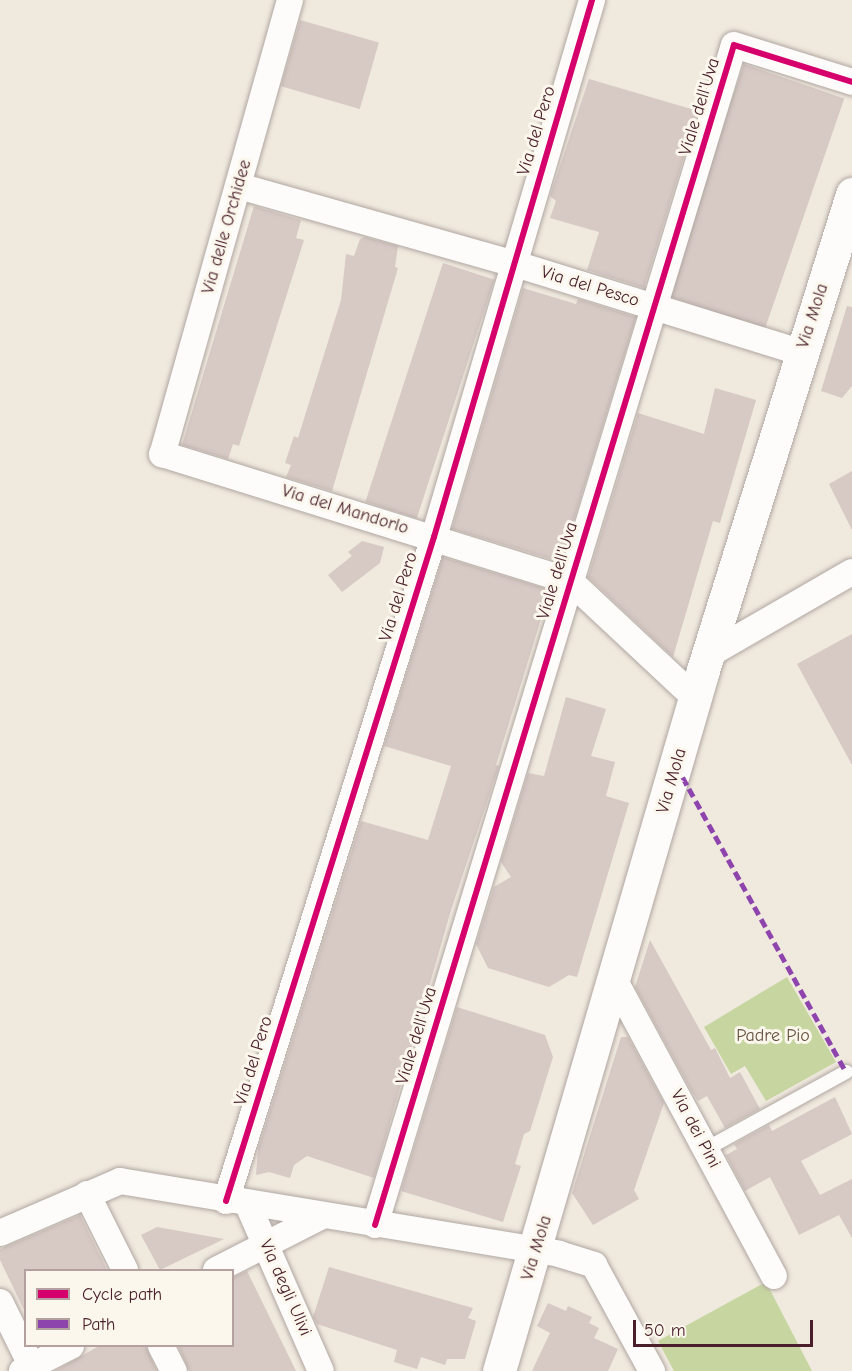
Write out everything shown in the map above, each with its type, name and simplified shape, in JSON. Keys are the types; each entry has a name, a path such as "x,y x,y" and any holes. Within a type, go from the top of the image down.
{"main road":[{"name":"Via Mola","path":"499,1371 615,981 695,698 852,194"}],"street":[{"name":"Via delle Orchidee","path":"162,454 290,0"},
{"name":"Via del Pero","path":"237,1203 434,537 512,263 592,0"},
{"name":"Viale dell'Uva","path":"375,1225 570,581 656,308 734,45 852,82"},
{"name":"Via del Pesco","path":"239,186 512,263 801,353"},
{"name":"Via del Mandorlo","path":"162,454 570,581 695,698"},
{"path":"708,655 852,572"},
{"name":"Via dei Pini","path":"615,981 774,1276"},
{"path":"0,1233 120,1181 237,1203 536,1252 594,1265 652,1371"},
{"path":"87,1194 124,1269"},
{"name":"Via degli Ulivi","path":"237,1203 265,1244 321,1371"},
{"path":"218,1269 320,1217"},
{"path":"0,1302 29,1369 69,1347"},
{"path":"162,1347 174,1371"}],"lane":[{"path":"706,1149 846,1072"}],"green space":[{"name":"Padre Pio","path":"787,977 836,1062 766,1101 745,1066 731,1074 704,1027"},
{"path":"766,1282 812,1371 674,1371 658,1341"}],"building":[{"path":"300,20 379,43 360,109 281,86"},
{"path":"744,64 844,99 765,329 665,295"},
{"path":"589,79 698,111 644,288 587,270 599,232 550,218 556,201 550,196"},
{"path":"254,206 301,220 296,238 304,240 239,446 233,444 228,459 182,445"},
{"path":"365,237 398,246 395,267 398,268 332,491 286,477 291,465 285,463 294,436 298,438 341,300 346,254 354,256 360,239"},
{"path":"443,263 494,280 417,518 365,502"},
{"path":"523,288 576,304 578,299 636,317 561,562 452,529"},
{"path":"847,306 852,307 852,386 842,398 821,391"},
{"path":"715,388 756,400 720,523 713,521 673,657 588,577 638,413 704,434"},
{"path":"852,471 852,530 829,484"},
{"path":"362,541 384,547 380,563 342,592 328,575 352,556 348,552"},
{"path":"443,557 550,590 496,765 499,766 451,910 374,1178 307,1156 294,1165 290,1178 269,1172 256,1175 258,1149 361,821 428,840 451,766 384,746"},
{"path":"852,634 852,765 797,664"},
{"path":"566,697 606,709 591,756 615,762 606,796 629,803 577,977 569,975 549,987 488,968 476,944 494,887 511,877 501,862 528,773 544,776"},
{"path":"650,940 711,1050 715,1048 730,1078 740,1072 760,1109 725,1128 707,1096 698,1101 692,1092 635,987"},
{"path":"457,1007 545,1035 553,1057 530,1131 524,1134 515,1164 521,1166 503,1222 401,1191"},
{"path":"621,1037 628,1037 664,1103 634,1190 639,1199 593,1225 572,1193"},
{"path":"835,1097 852,1134 801,1161 820,1195 852,1179 852,1238 839,1215 799,1235 770,1177 745,1191 726,1155 737,1149 734,1144 769,1125 772,1131"},
{"path":"80,1215 107,1269 24,1269 24,1310 0,1260 0,1249"},
{"path":"157,1227 224,1239 159,1269 141,1235"},
{"path":"329,1267 473,1308 468,1318 476,1321 465,1359 447,1359 445,1365 421,1357 417,1369 394,1362 397,1350 317,1324 313,1317"},
{"path":"247,1271 296,1371 189,1371 178,1347 234,1347 234,1277"},
{"path":"548,1303 566,1311 568,1306 592,1317 589,1323 599,1328 594,1338 618,1349 608,1371 532,1371 550,1333 537,1326"},
{"path":"97,1347 146,1347 157,1371 55,1371"}],"marked path":[{"path":"676,765 846,1072"}],"cycle path":[{"path":"226,1201 434,537 592,0"},
{"path":"375,1225 734,45 852,82"}]}
